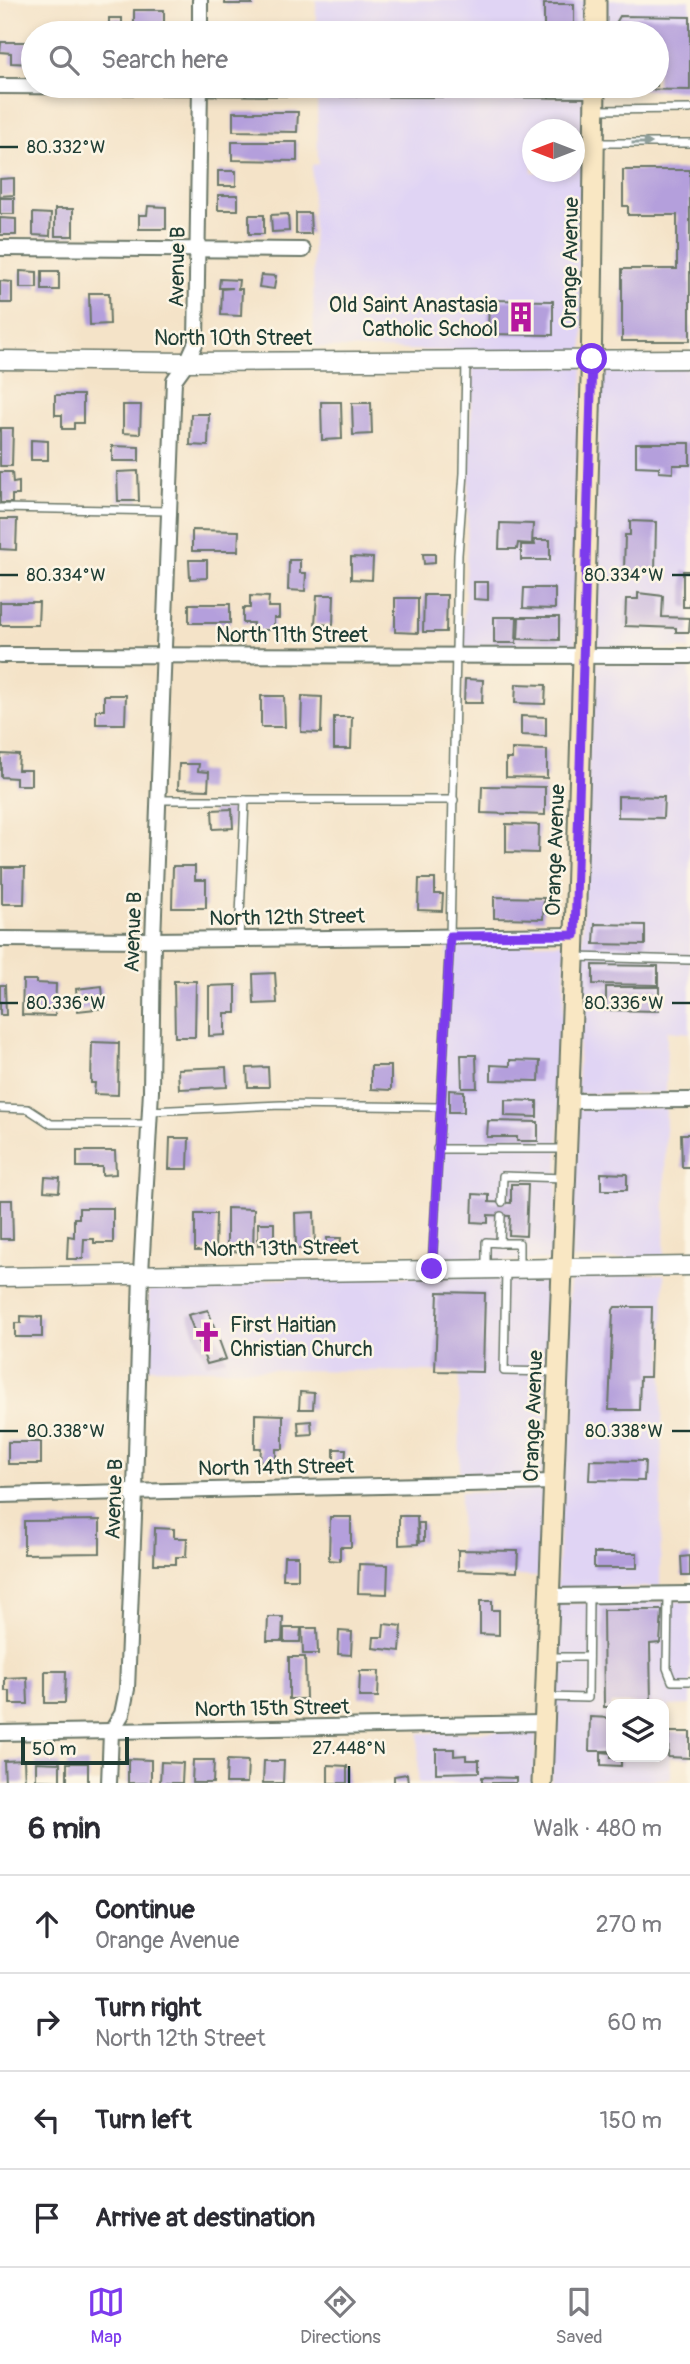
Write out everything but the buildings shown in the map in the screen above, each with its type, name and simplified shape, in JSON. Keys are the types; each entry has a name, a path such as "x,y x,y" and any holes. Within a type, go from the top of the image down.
{"main road":[{"path":"596,0 596,21"},
{"name":"Orange Avenue","path":"542,1783 575,935 592,359 595,98"}],"street":[{"path":"200,0 200,21"},
{"path":"0,86 21,86"},
{"name":"Avenue B","path":"109,1783 111,1732 122,1714 127,1689 174,380 187,362 196,342 200,98"},
{"path":"0,248 303,250"},
{"name":"North 10th Street","path":"0,360 187,362 690,359"},
{"name":"North 11th Street","path":"0,655 690,656"},
{"name":"North 12th Street","path":"0,939 575,935"},
{"path":"568,1101 690,1100"},
{"name":"North 13th Street","path":"0,1277 690,1266"},
{"name":"North 14th Street","path":"0,1495 553,1482"},
{"path":"549,1596 690,1594"},
{"name":"North 15th Street","path":"0,1733 544,1723"}],"lane":[{"path":"595,110 690,109"},
{"path":"594,143 690,143"},
{"path":"432,1269 450,936 458,555 464,474 466,360"},
{"path":"0,508 169,511"},
{"path":"159,800 454,800"},
{"path":"239,939 245,800"},
{"path":"574,957 690,960"},
{"path":"0,1108 28,1109 51,1124 281,1105 440,1107"},
{"path":"437,1149 566,1149"},
{"path":"502,1202 503,1176 565,1178"},
{"path":"500,1243 501,1216"},
{"path":"486,1268 486,1242 519,1243 512,1268 503,1371 558,1372"},
{"path":"668,1594 667,1668 672,1681 690,1681"},
{"path":"545,1697 588,1698 589,1596"},
{"path":"547,1657 588,1657"}],"shaded area":[{"path":"316,0 588,0 587,21 316,21"},
{"path":"604,0 690,0 690,91 669,90 669,21 604,21"},
{"path":"317,98 587,98 583,352 314,347 312,165 318,164"},
{"path":"473,367 583,367 575,648 463,648"},
{"path":"600,367 690,367 690,649 592,648"},
{"path":"592,663 690,664 690,1033 667,1031 666,1093 577,1094"},
{"path":"566,943 554,1260 432,1262 448,944"},
{"path":"666,1108 664,1259 571,1259 576,1109"},
{"path":"570,1274 664,1274 660,1587 557,1589"},
{"path":"553,1275 545,1475 460,1477 459,1372 147,1368 149,1281"},
{"path":"544,1490 541,1577 461,1573 460,1492"},
{"path":"690,1601 690,1705 669,1706 671,1779 551,1783 557,1604"},
{"path":"536,1731 534,1783 418,1783 419,1733"}],"place":[{"name":"Old Saint Anastasia Catholic School","path":"521,317"},
{"name":"First Haitian Christian Church","path":"207,1337"}],"route":[{"path":"432,1269 450,936 575,935 592,359"}]}
